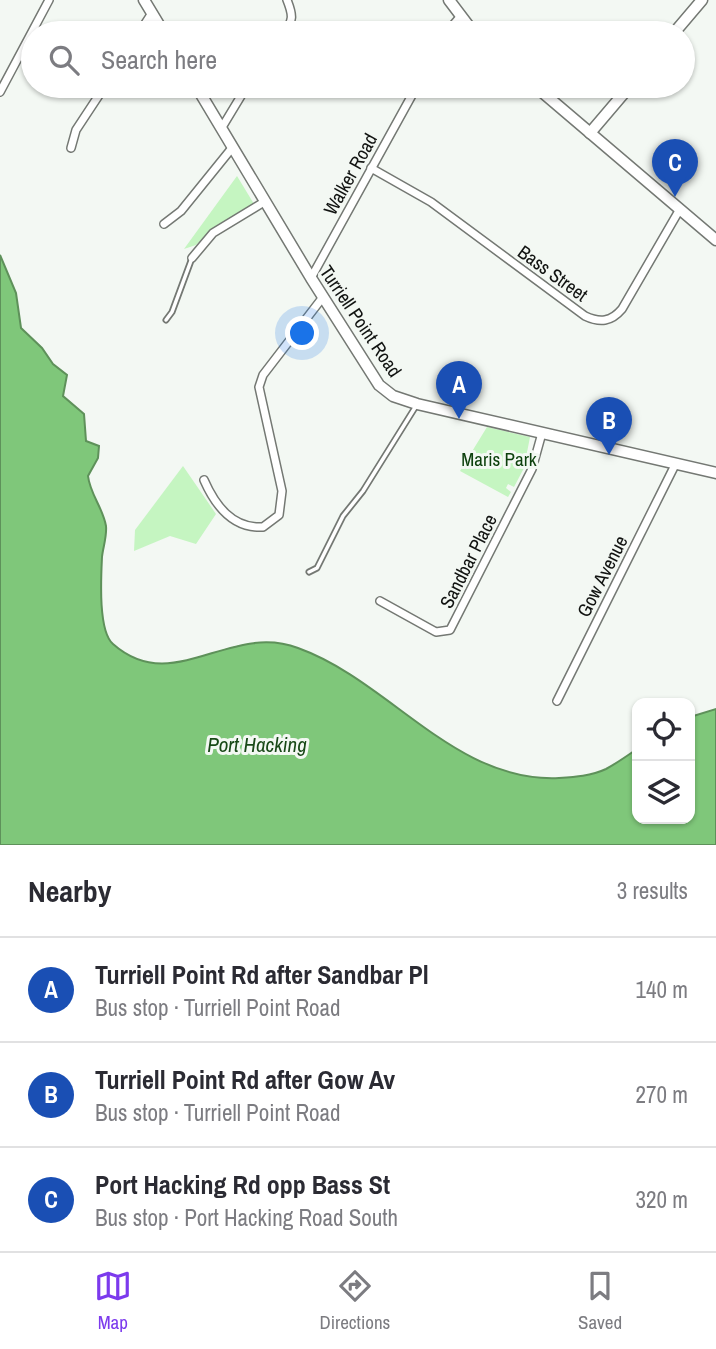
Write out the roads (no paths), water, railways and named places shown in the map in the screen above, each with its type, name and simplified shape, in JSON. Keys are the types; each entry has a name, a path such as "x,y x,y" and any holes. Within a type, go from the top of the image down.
{"street":[{"path":"38,21 49,0"},
{"path":"144,0 157,21"},
{"path":"287,0 293,14 292,21"},
{"path":"449,0 464,21"},
{"path":"684,21 702,0"},
{"path":"146,21 152,13"},
{"path":"456,21 460,17"},
{"path":"0,92 21,53"},
{"path":"71,148 76,130 97,98"},
{"name":"Turriell Point Road","path":"203,98 323,297 379,384 393,396 417,404 716,473"},
{"path":"221,130 240,98"},
{"name":"Walker Road","path":"311,278 410,98"},
{"path":"549,98 716,240"},
{"path":"590,133 620,98"},
{"path":"164,224 181,211 232,148"},
{"name":"Bass Street","path":"371,168 431,202 585,316 597,320 612,318 622,309 680,209"},
{"path":"192,258 213,233 264,202"},
{"path":"204,480 221,510 241,523 263,527 279,515 282,491 258,387 263,375 323,297"},
{"name":"Sandbar Place","path":"380,601 436,632 450,631 532,469 542,433"},
{"name":"Gow Avenue","path":"557,701 676,465"}],"lane":[{"path":"166,320 172,312 192,258"},
{"path":"309,572 322,560 343,516 356,502 417,404"}],"water":[{"name":"Port Hacking","path":"0,255 16,293 21,328 42,348 53,364 67,375 63,396 84,414 86,441 99,446 98,458 88,476 106,526 101,578 105,628 113,644 135,658 158,663 180,662 248,644 273,643 298,648 331,663 363,683 455,748 487,764 522,775 559,778 589,775 606,769 632,752 632,824 695,824 695,715 716,709 716,845 0,845"}],"place":[{"name":"Port Hacking Rd opp Bass St","path":"675,197"},
{"name":"Turriell Point Rd after Sandbar Pl","path":"459,419"},
{"name":"Turriell Point Rd after Gow Av","path":"609,455"}],"park label":[{"name":"Maris Park","path":"499,459"}]}
